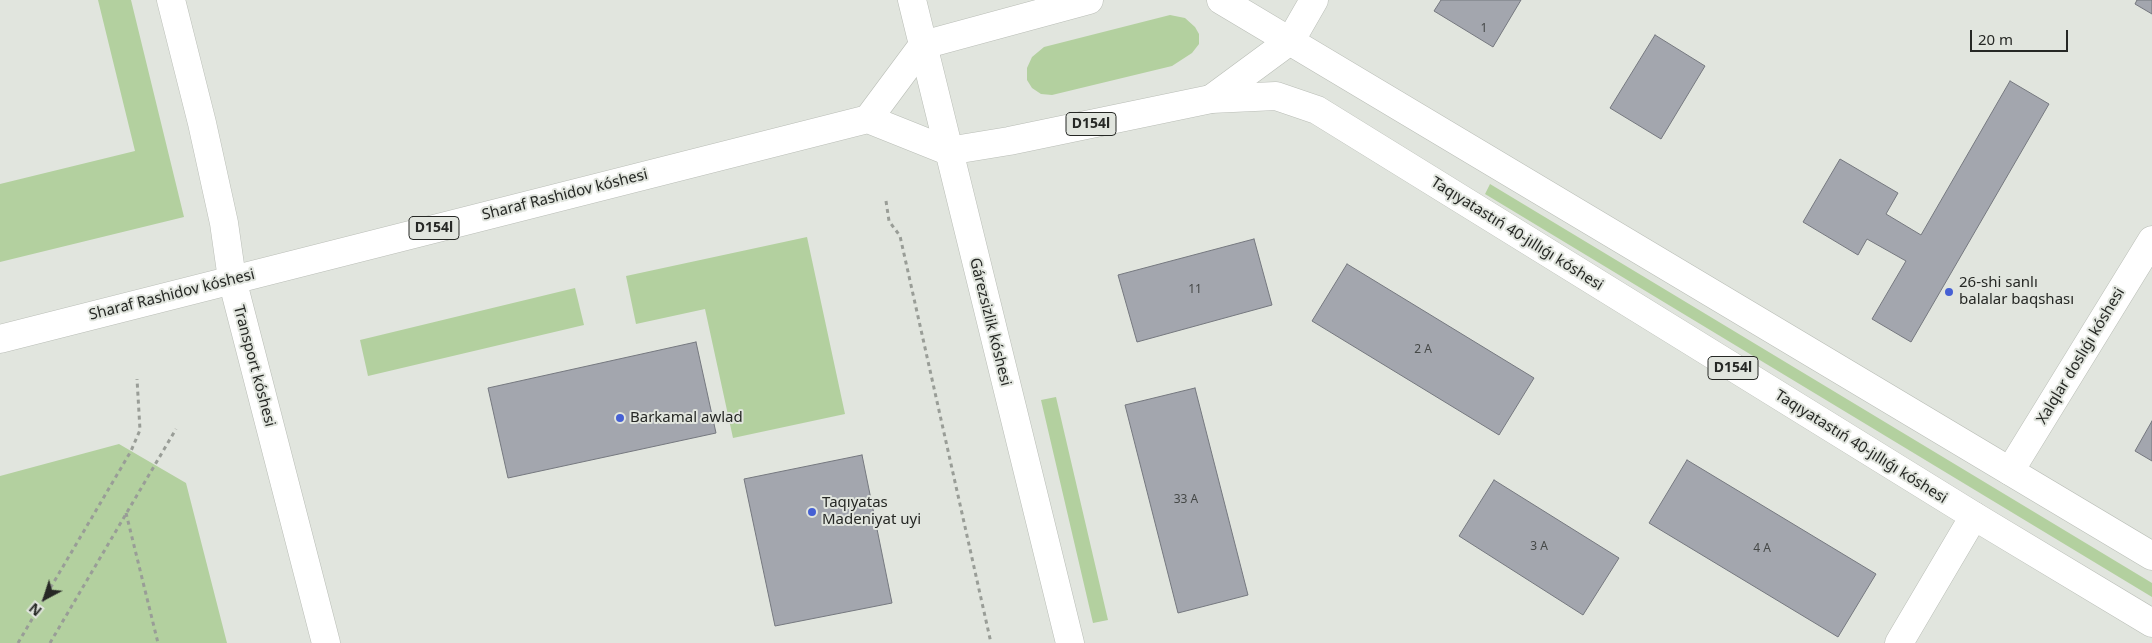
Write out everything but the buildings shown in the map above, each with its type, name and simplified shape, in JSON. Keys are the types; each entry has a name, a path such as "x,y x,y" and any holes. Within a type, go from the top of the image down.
{"main road":[{"name":"Transport kóshesi","path":"171,0 202,123 224,223 232,279 326,643"},
{"name":"Gárezsizlik kóshesi","path":"912,0 1070,643"},
{"path":"948,151 868,119 923,45 1088,0"},
{"path":"1221,0 2152,556"},
{"path":"1211,99 1290,40 1314,0"},
{"name":"Taqıyatastıń 40-jıllıǵı kóshesi","path":"1211,99 1276,96 1317,110 1974,516 2152,623"},
{"name":"D154l","path":"948,151 1019,139 1211,99"},
{"name":"Sharaf Rashidov kóshesi","path":"0,339 868,119"},
{"name":"Xalqlar doslıǵı kóshesi","path":"2010,471 2152,240"},
{"path":"1899,643 1974,516"}],"path":[{"path":"886,201 889,221 900,236 991,643"},
{"path":"18,643 131,451 140,430 137,379"},
{"path":"50,643 176,429"},
{"path":"126,513 158,643"}],"green space":[{"path":"98,0 131,0 184,217 0,262 0,184 135,151"},
{"path":"1170,15 1185,18 1195,27 1199,34 1199,44 1192,53 1172,66 1052,95 1041,94 1032,88 1027,80 1027,68 1032,57 1044,47"},
{"path":"1490,184 2152,583 2152,597 1485,194"},
{"path":"807,237 845,414 733,438 705,309 636,324 626,276"},
{"path":"575,288 584,325 368,376 360,340"},
{"path":"1056,397 1108,620 1093,623 1041,400"},
{"path":"119,444 186,483 227,643 0,643 0,476"}],"place":[{"name":"26-shi sanlı balalar baqshası","path":"1949,292"},
{"name":"Barkamal awlad","path":"620,418"},
{"name":"Taqıyatas Madeniyat uyi","path":"812,512"}]}
